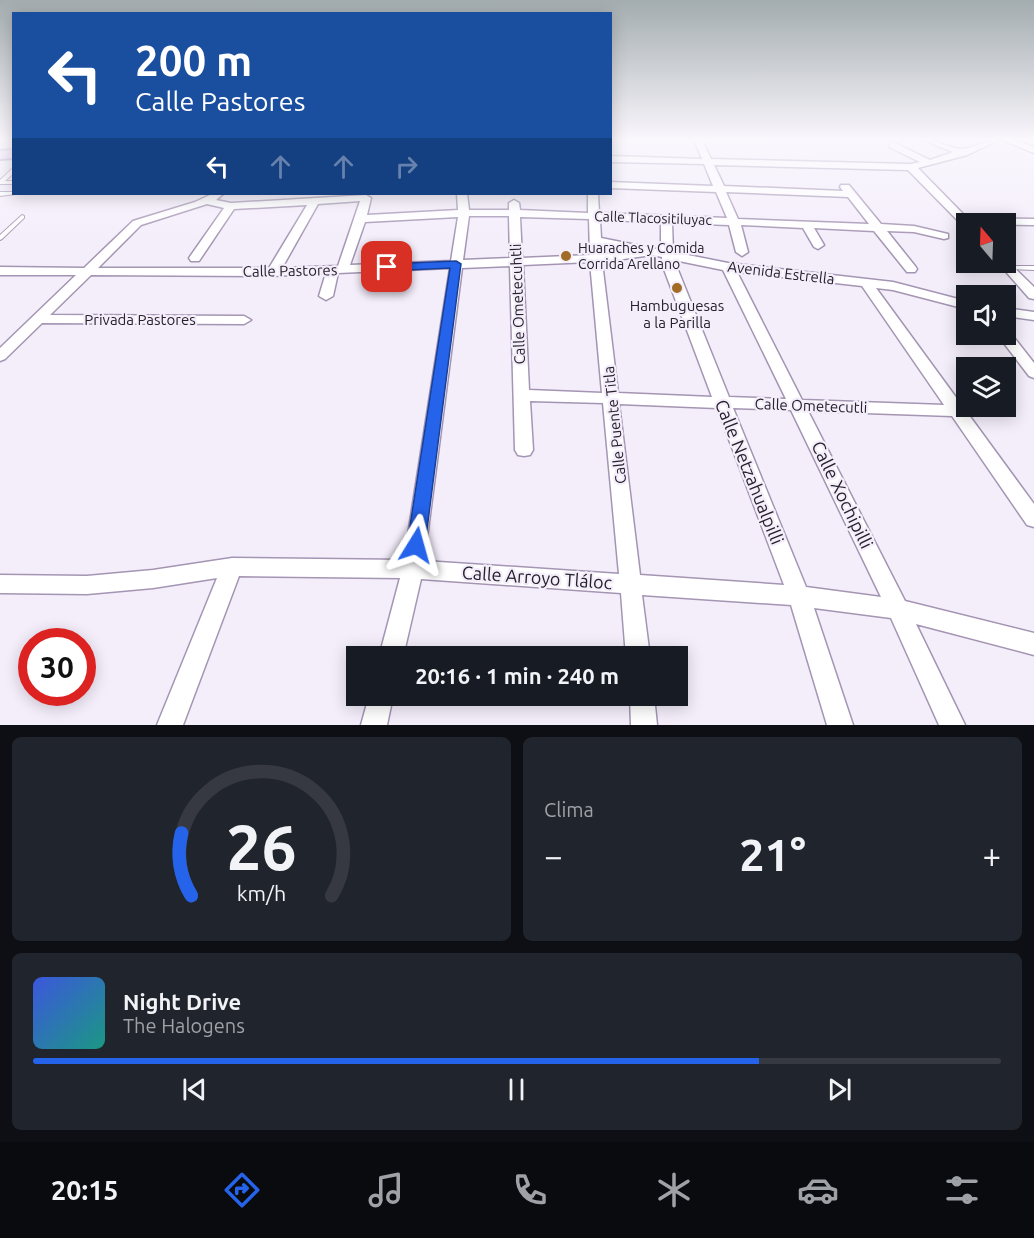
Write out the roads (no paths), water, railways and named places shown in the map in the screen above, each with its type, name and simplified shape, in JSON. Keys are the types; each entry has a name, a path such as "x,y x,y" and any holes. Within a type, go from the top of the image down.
{"street":[{"path":"714,174 734,221 742,252"},
{"path":"918,174 957,213"},
{"path":"612,185 852,194"},
{"path":"843,185 911,269"},
{"path":"0,357 137,223 160,213 208,201 217,195"},
{"path":"394,646 413,569 464,213 462,195"},
{"name":"Calle Puente Titla","path":"594,195 596,258 633,584 637,646"},
{"path":"208,201 231,206 297,198 314,202 352,196 367,200 361,219 326,296"},
{"path":"273,272 314,202"},
{"path":"195,258 231,206"},
{"name":"Calle Tlacositiluyac","path":"361,219 514,208 594,216 914,229 944,237"},
{"name":"Calle Ometecuhtli","path":"514,208 524,450"},
{"name":"Calle Netzahualpilli","path":"666,219 659,254 668,264 721,403 800,596 840,725"},
{"path":"1016,222 1034,222"},
{"path":"807,225 818,245"},
{"name":"Avenida Estrella","path":"595,240 728,267 901,288 956,302"},
{"name":"Calle Pastores","path":"0,272 273,272 659,254"},
{"name":"Calle Xochipilli","path":"728,267 898,609 952,725"},
{"path":"1014,273 1034,295"},
{"path":"866,283 956,410"},
{"path":"1016,314 1034,316"},
{"name":"Privada Pastores","path":"37,319 244,320"},
{"path":"1012,345 1034,373"},
{"name":"Calle Ometecutli","path":"521,395 956,411"},
{"path":"961,417 1034,519"},
{"path":"170,725 232,567"},
{"name":"Calle Arroyo Tláloc","path":"0,584 98,584 153,579 232,567 413,569 800,596 898,609 1032,649"},
{"path":"374,725 379,706"},
{"path":"643,706 644,725"}],"lane":[{"path":"0,238 22,217"},
{"path":"1016,266 1034,268"}],"place":[{"name":"Huaraches y Comida Corrida Arellano","path":"566,256"},
{"name":"Hambuguesas a la Parilla","path":"677,288"}]}
